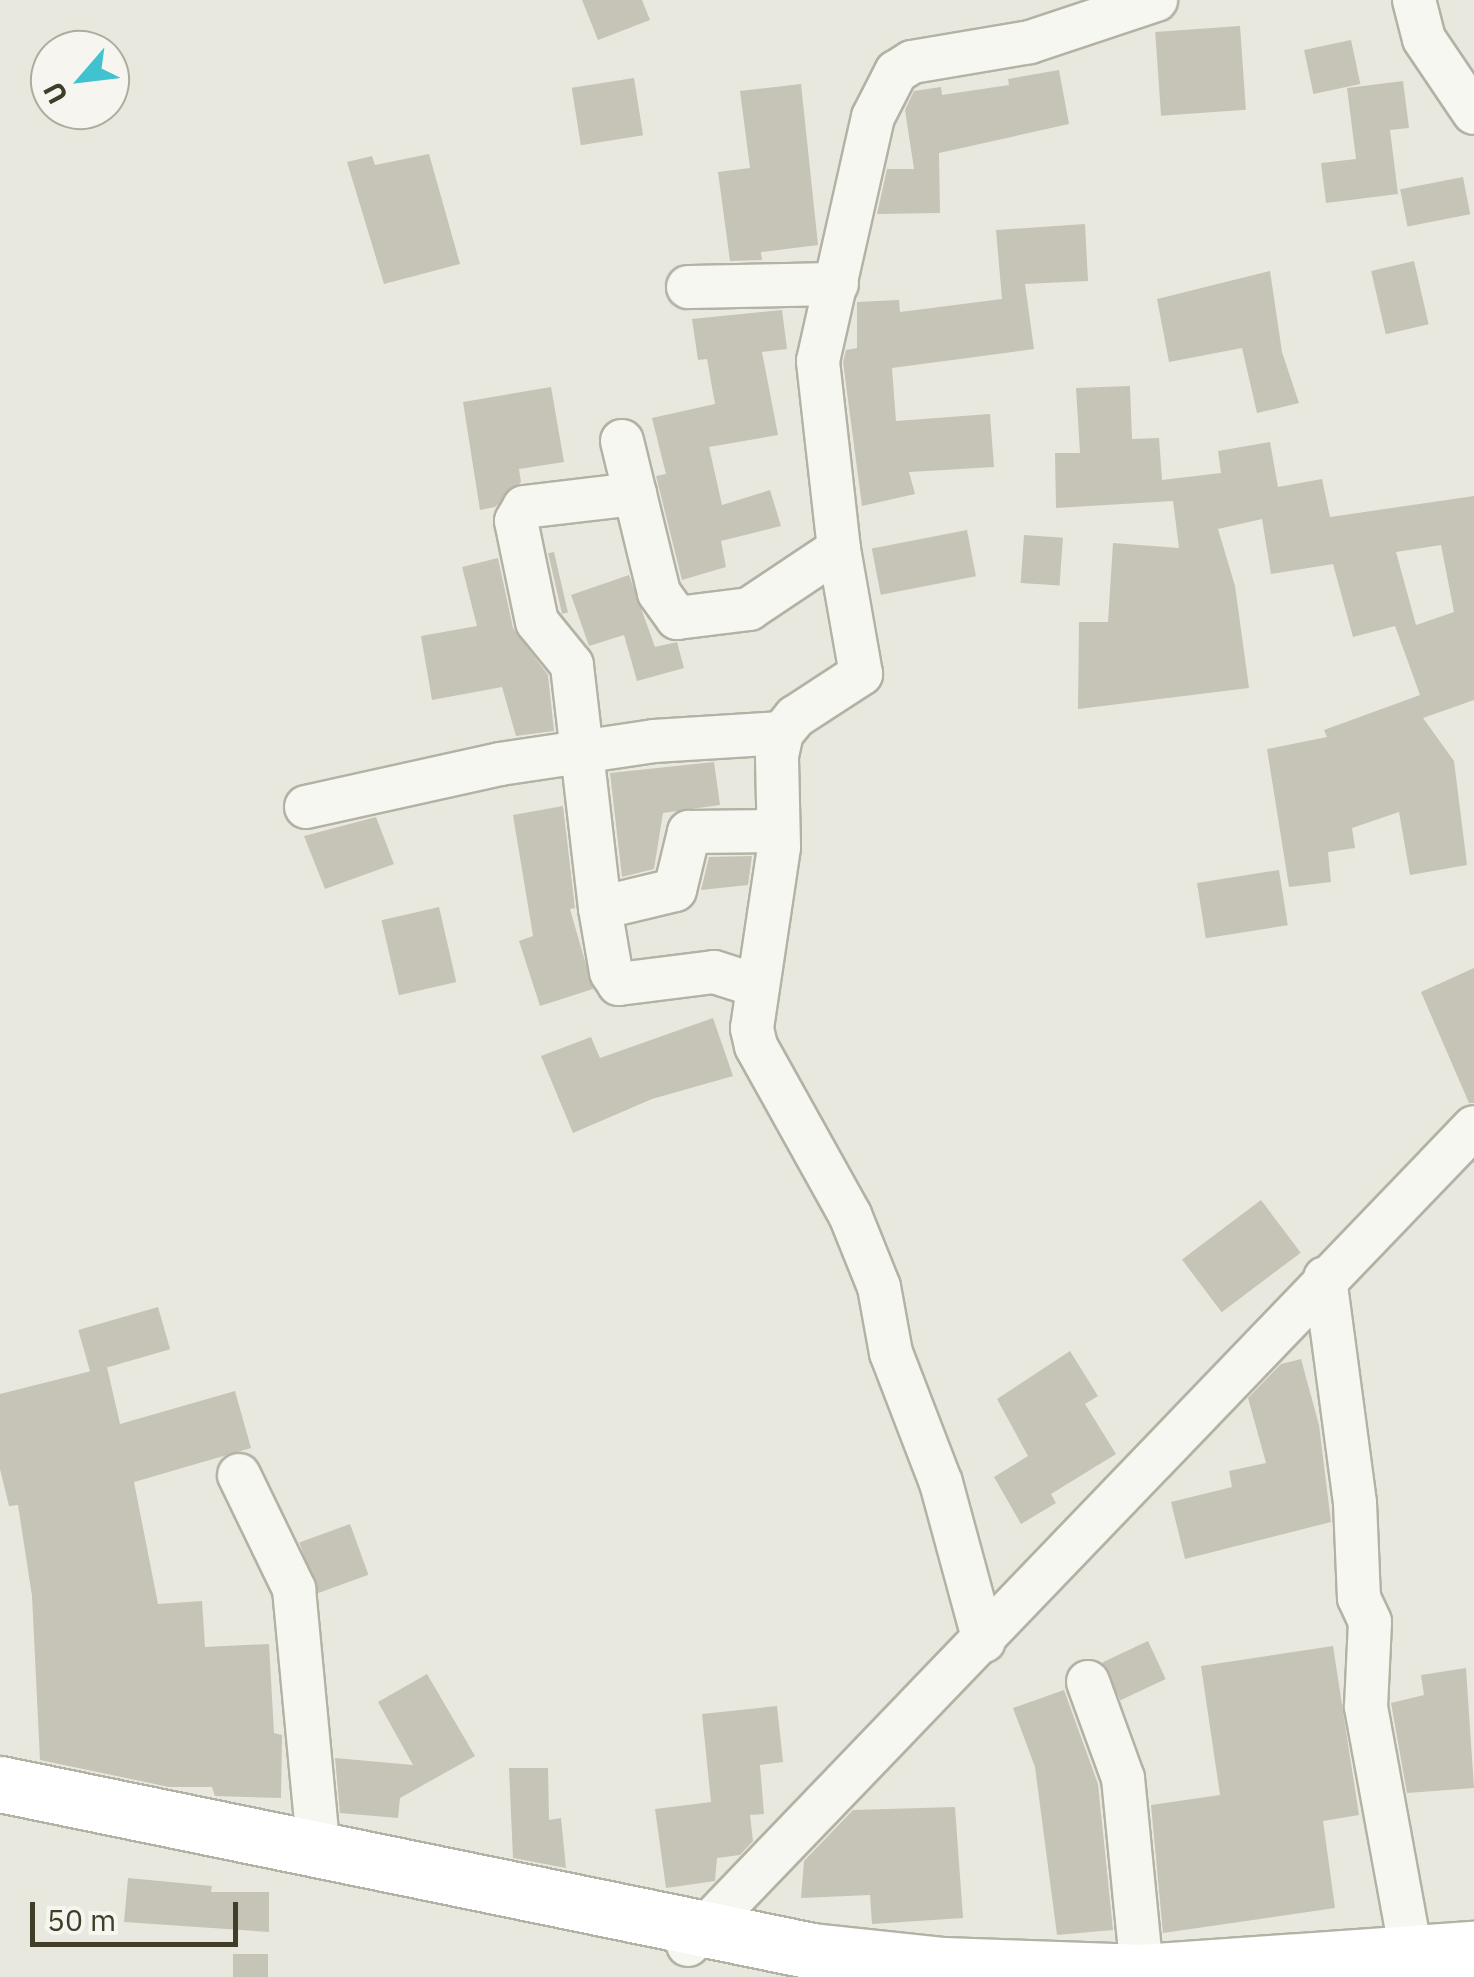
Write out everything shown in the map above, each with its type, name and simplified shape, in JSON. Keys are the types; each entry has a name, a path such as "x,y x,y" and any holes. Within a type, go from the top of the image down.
{"highway":[{"path":"0,1784 318,1846 872,1977"},
{"path":"0,1812 314,1864 695,1937 812,1950 942,1971 1474,1968"},
{"path":"1406,1967 1474,1949"}],"street":[{"path":"306,808 582,752 782,733 861,674 838,549 818,361 873,117 896,72 942,54 1048,37 1156,0"},
{"path":"1414,0 1424,39 1474,112"},
{"path":"688,287 837,284"},
{"path":"622,442 659,592 677,618 749,609 838,549"},
{"path":"635,494 524,507 517,515 538,622 572,665 611,972 619,984 714,972 758,986"},
{"path":"782,733 778,831 758,986 756,1046 850,1215 879,1287 891,1353 942,1483 984,1641"},
{"path":"600,908 674,890 689,832 778,831"},
{"path":"695,1937 984,1641 1325,1278 1474,1127"},
{"path":"1325,1278 1355,1504 1360,1598 1370,1622 1373,1663 1366,1707 1406,1967"},
{"path":"239,1475 294,1589 318,1846"},
{"path":"1088,1682 1123,1778 1142,1972"}],"building":[{"path":"582,0 642,0 650,20 598,40"},
{"path":"1240,26 1246,110 1161,116 1155,32"},
{"path":"1351,40 1360,84 1313,94 1304,50"},
{"path":"1059,70 1069,124 939,153 940,213 877,214 887,169 914,169 905,110 914,91 941,87 942,95 1009,85 1008,79"},
{"path":"634,78 643,135 581,145 572,88"},
{"path":"1403,81 1409,128 1390,130 1398,194 1326,203 1321,163 1356,159 1347,88"},
{"path":"801,84 818,245 761,252 762,260 730,261 718,172 750,168 740,91"},
{"path":"429,154 460,264 384,284 347,162 372,156 375,165"},
{"path":"1463,177 1470,214 1407,227 1400,189"},
{"path":"1085,224 1088,281 1025,284 1034,349 892,368 896,421 990,414 994,467 909,472 915,494 862,506 843,362 846,350 857,348 857,302 899,300 900,312 1002,299 996,230"},
{"path":"1414,261 1429,324 1386,334 1371,271"},
{"path":"1270,271 1282,352 1299,403 1257,413 1242,348 1169,362 1157,299"},
{"path":"782,310 787,349 762,352 778,435 709,447 722,505 770,490 781,526 721,541 726,567 682,580 656,476 666,474 652,418 715,404 707,359 698,360 692,319"},
{"path":"1130,386 1132,439 1159,438 1162,480 1221,473 1218,451 1270,442 1278,487 1322,479 1330,517 1474,496 1474,700 1423,718 1454,761 1467,865 1410,875 1399,812 1352,828 1355,848 1328,852 1331,882 1289,887 1267,749 1327,737 1324,730 1420,695 1395,626 1353,637 1333,564 1271,574 1262,519 1218,529 1235,586 1249,688 1078,709 1079,622 1108,622 1113,543 1179,548 1173,501 1056,508 1055,453 1080,453 1076,388","holes":["1441,545 1454,612 1416,625 1396,552"]},
{"path":"551,387 564,462 519,469 521,482 495,507 480,510 463,402"},
{"path":"967,530 976,576 881,595 872,549"},
{"path":"1024,535 1063,538 1060,586 1021,583"},
{"path":"554,552 568,612 562,614 548,553"},
{"path":"498,558 513,628 548,675 554,731 516,736 502,687 432,700 421,636 477,626 462,567"},
{"path":"629,575 655,647 677,642 684,668 637,681 624,635 589,646 571,595"},
{"path":"714,762 720,805 663,813 654,869 622,877 610,773"},
{"path":"563,806 575,908 570,909 593,989 540,1006 519,941 533,936 513,815"},
{"path":"376,817 394,864 325,889 304,836"},
{"path":"752,856 748,885 701,890 709,857"},
{"path":"1279,870 1288,925 1206,938 1197,883"},
{"path":"439,907 456,982 399,995 382,920"},
{"path":"1474,968 1474,1103 1469,1103 1421,992"},
{"path":"713,1018 733,1076 652,1099 573,1133 541,1056 591,1037 600,1058"},
{"path":"1261,1200 1301,1253 1222,1312 1182,1260"},
{"path":"158,1307 170,1349 90,1372 78,1330"},
{"path":"1070,1351 1098,1396 1085,1404 1116,1454 1051,1494 1056,1503 1021,1524 994,1477 1028,1456 997,1399"},
{"path":"1301,1359 1319,1425 1331,1522 1185,1559 1171,1502 1232,1487 1229,1471 1266,1463 1248,1398 1281,1364"},
{"path":"107,1367 120,1424 235,1391 251,1448 134,1482 158,1604 202,1601 205,1647 269,1644 274,1733 282,1735 281,1798 215,1796 212,1787 169,1787 40,1760 32,1596 18,1505 9,1506 0,1469 0,1394"},
{"path":"350,1524 368,1575 318,1593 299,1542"},
{"path":"1148,1641 1166,1679 1120,1700 1103,1662"},
{"path":"1333,1646 1359,1815 1323,1821 1335,1908 1163,1933 1151,1805 1220,1795 1201,1666"},
{"path":"1466,1668 1474,1788 1407,1793 1391,1703 1424,1695 1421,1675"},
{"path":"427,1674 475,1756 400,1798 398,1818 340,1813 335,1758 413,1765 378,1702"},
{"path":"1064,1690 1098,1784 1113,1930 1057,1935 1035,1767 1013,1708"},
{"path":"777,1706 783,1762 760,1765 764,1814 750,1815 753,1841 740,1855 717,1858 715,1881 666,1888 655,1809 711,1802 702,1714"},
{"path":"509,1768 548,1768 549,1820 561,1818 566,1868 513,1858"},
{"path":"955,1807 963,1918 872,1924 870,1895 801,1898 804,1861 853,1810"},
{"path":"128,1878 212,1886 211,1892 269,1892 269,1932 124,1922"},
{"path":"233,1954 268,1954 268,1977 233,1977"}]}
